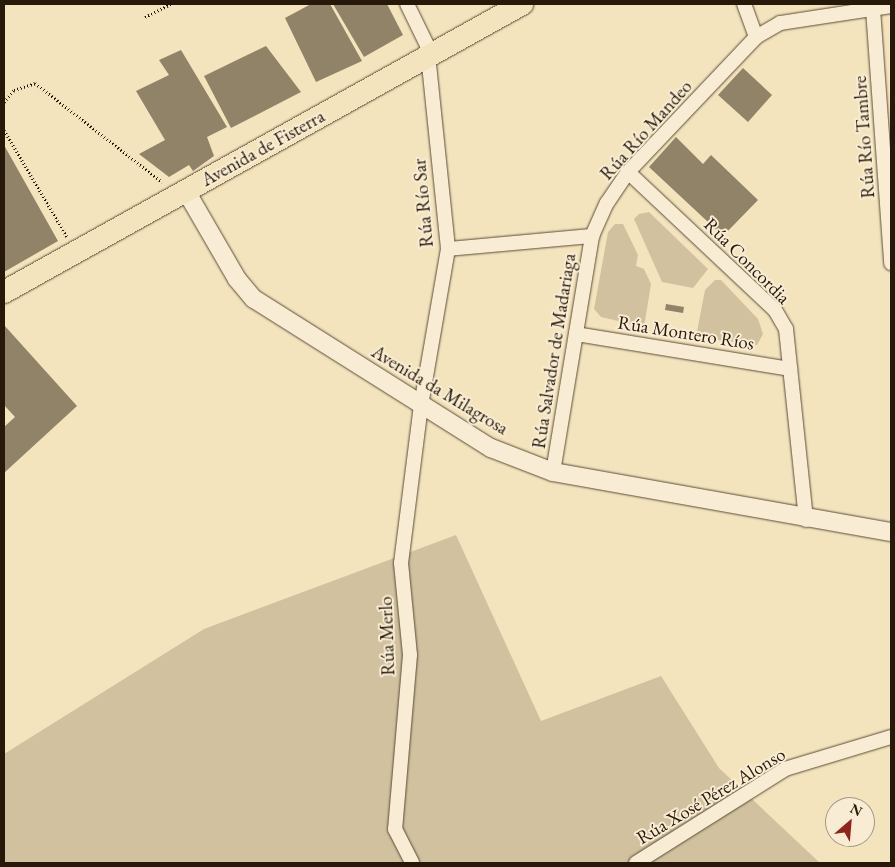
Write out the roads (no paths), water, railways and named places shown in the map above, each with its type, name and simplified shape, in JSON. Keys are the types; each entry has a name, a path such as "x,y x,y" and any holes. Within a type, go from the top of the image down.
{"main road":[{"name":"Avenida de Fisterra","path":"4,292 522,4"}],"street":[{"name":"Rúa Río Sar","path":"407,4 425,36 448,249 421,404"},
{"path":"744,4 756,38"},
{"name":"Rúa Río Mandeo","path":"592,236 606,203 628,172 756,38 780,23 891,6"},
{"name":"Rúa Río Tambre","path":"873,9 889,195 891,263"},
{"name":"Rúa Concordia","path":"628,172 775,310 786,329 806,520"},
{"name":"Avenida da Milagrosa","path":"186,191 236,279 254,299 491,448 553,472 806,520 891,532"},
{"path":"448,249 592,236"},
{"name":"Rúa Salvador de Madariaga","path":"553,472 592,236"},
{"name":"Rúa Montero Ríos","path":"576,334 790,370"},
{"name":"Rúa Merlo","path":"412,863 395,829 410,655 402,563 421,404"},
{"name":"Rúa Xosé Pérez Alonso","path":"636,863 785,769 891,737"}]}
